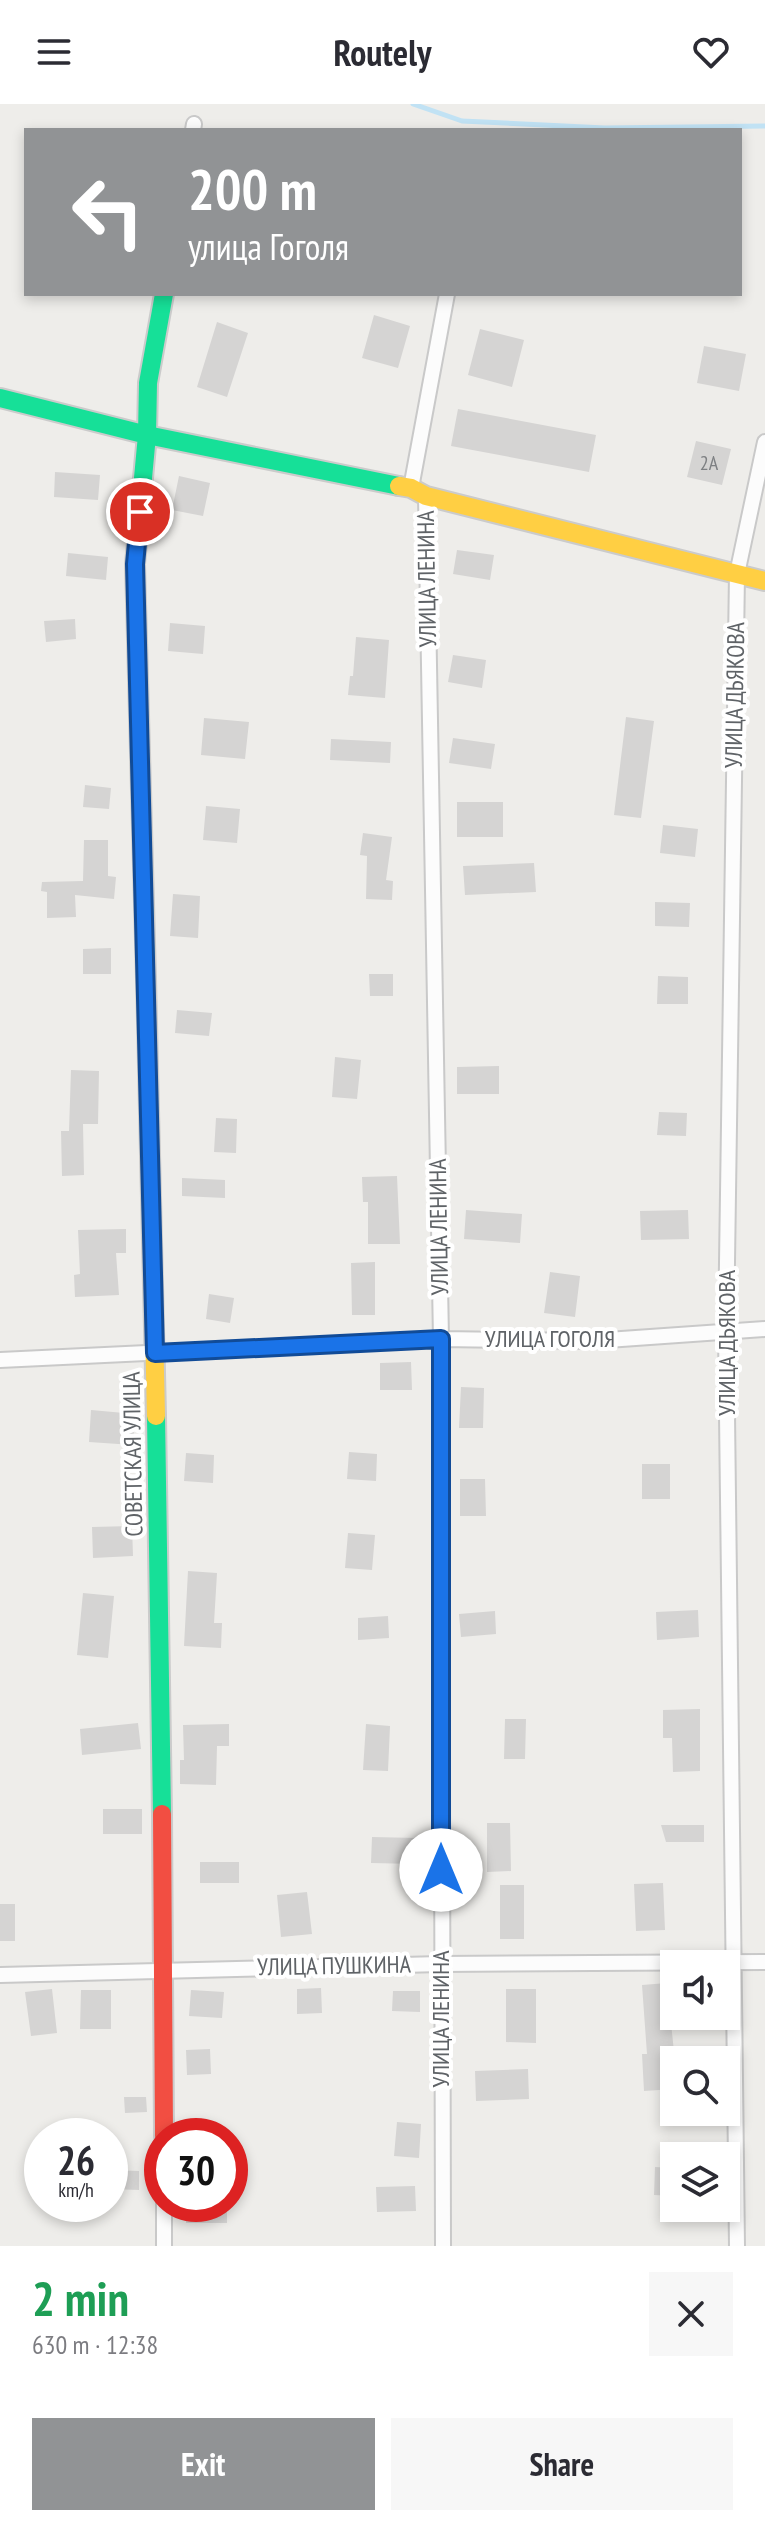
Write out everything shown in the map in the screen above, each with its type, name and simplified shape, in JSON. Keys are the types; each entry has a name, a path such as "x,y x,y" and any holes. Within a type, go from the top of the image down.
{"street":[{"name":"СОВЕТСКАЯ УЛИЦА","path":"164,296 148,383 147,435 135,564 155,1353 165,1970 164,2118"},
{"name":"УЛИЦА ЛЕНИНА","path":"443,2246 441,1339 418,492 447,296"},
{"path":"0,398 147,435 418,492 765,581"},
{"name":"УЛИЦА ДЬЯКОВА","path":"732,1950 726,1331 737,574 765,442"},
{"name":"УЛИЦА ГОГОЛЯ","path":"0,1360 441,1339 593,1341 765,1329"},
{"name":"УЛИЦА ПУШКИНА","path":"0,1975 441,1964 660,1962"},
{"name":"УЛИЦА ПУШКИНА","path":"740,1962 765,1962"},
{"name":"УЛИЦА ДЬЯКОВА","path":"733,2030 737,2246"},
{"path":"164,2222 164,2246"}],"building":[{"path":"374,315 410,326 398,368 362,358"},
{"path":"217,322 248,333 227,397 197,387"},
{"path":"480,329 524,340 512,387 468,375"},
{"path":"704,346 746,354 739,391 697,383"},
{"path":"458,409 596,435 589,472 451,446"},
{"path":"696,441 731,449 722,485 687,477"},
{"path":"55,472 100,475 98,500 54,497"},
{"path":"179,476 210,483 203,516 172,510"},
{"path":"457,550 494,555 490,580 453,574"},
{"path":"68,553 108,557 106,580 66,576"},
{"path":"75,619 76,639 46,642 44,621"},
{"path":"170,623 205,626 203,654 168,651"},
{"path":"356,637 389,640 385,698 348,695"},
{"path":"453,655 486,660 482,688 448,682"},
{"path":"626,717 654,721 641,818 614,815"},
{"path":"204,718 249,722 245,759 201,755"},
{"path":"453,738 495,744 491,769 449,763"},
{"path":"331,739 391,742 390,763 330,760"},
{"path":"85,785 111,788 109,809 83,807"},
{"path":"457,802 503,802 503,837 457,837"},
{"path":"206,806 240,809 237,843 203,840"},
{"path":"663,825 698,829 695,857 660,853"},
{"path":"363,833 392,837 386,880 393,881 392,900 366,899 367,856 360,855"},
{"path":"84,840 108,840 108,876 116,877 114,899 75,895 76,917 47,918 47,892 41,891 42,882 83,881"},
{"path":"534,863 536,892 465,895 463,866"},
{"path":"173,894 200,896 198,938 170,936"},
{"path":"655,902 690,903 689,927 655,926"},
{"path":"111,948 111,974 83,974 83,949"},
{"path":"369,974 393,974 393,996 370,996"},
{"path":"658,976 688,977 688,1004 657,1004"},
{"path":"177,1010 212,1013 209,1036 175,1033"},
{"path":"335,1057 361,1060 357,1099 332,1097"},
{"path":"499,1066 499,1094 457,1094 457,1067"},
{"path":"71,1070 99,1071 98,1124 83,1124 84,1175 62,1176 61,1131 69,1131"},
{"path":"659,1112 687,1113 686,1136 657,1135"},
{"path":"216,1118 237,1119 236,1153 214,1152"},
{"path":"397,1176 400,1244 368,1244 368,1202 363,1202 362,1177"},
{"path":"182,1178 225,1180 225,1198 182,1196"},
{"path":"466,1210 522,1214 520,1243 464,1239"},
{"path":"688,1210 689,1239 641,1240 640,1211"},
{"path":"126,1229 126,1253 116,1253 119,1295 75,1297 74,1275 80,1274 78,1230"},
{"path":"375,1262 375,1315 352,1315 351,1263"},
{"path":"550,1272 580,1276 575,1317 544,1313"},
{"path":"209,1294 234,1298 230,1323 206,1319"},
{"path":"411,1362 412,1390 380,1390 380,1363"},
{"path":"461,1387 484,1388 483,1428 459,1428"},
{"path":"91,1410 135,1414 133,1445 89,1442"},
{"path":"349,1452 377,1454 376,1481 347,1479"},
{"path":"186,1453 214,1455 213,1483 184,1481"},
{"path":"642,1464 670,1464 670,1499 642,1499"},
{"path":"460,1479 485,1479 486,1516 460,1516"},
{"path":"132,1526 133,1556 93,1558 92,1527"},
{"path":"348,1533 375,1535 372,1570 345,1568"},
{"path":"188,1571 217,1573 214,1623 222,1623 221,1648 184,1646"},
{"path":"83,1593 114,1596 108,1658 77,1655"},
{"path":"698,1610 699,1637 657,1640 656,1612"},
{"path":"495,1611 496,1634 461,1637 459,1614"},
{"path":"388,1616 389,1638 358,1640 358,1618"},
{"path":"700,1709 700,1771 673,1772 672,1738 663,1738 663,1710"},
{"path":"505,1719 526,1719 525,1759 504,1759"},
{"path":"138,1723 141,1749 82,1755 80,1729"},
{"path":"229,1724 229,1746 217,1746 216,1785 180,1784 180,1760 184,1760 183,1725"},
{"path":"366,1724 390,1726 388,1771 363,1770"},
{"path":"103,1809 142,1809 142,1834 103,1834"},
{"path":"487,1823 510,1823 511,1871 487,1872"},
{"path":"661,1825 704,1825 704,1842 666,1842"},
{"path":"372,1837 417,1838 416,1864 371,1863"},
{"path":"200,1862 239,1862 239,1883 200,1883"},
{"path":"663,1883 665,1930 636,1931 634,1884"},
{"path":"500,1885 524,1885 524,1939 500,1939"},
{"path":"307,1892 312,1934 281,1937 277,1895"},
{"path":"0,1904 15,1904 15,1941 0,1941"},
{"path":"660,1984 660,2030 672,2030 673,2046 660,2046 660,2090 644,2091 642,2054 647,2054 642,1985"},
{"path":"321,1988 322,2013 297,2014 297,1989"},
{"path":"52,1989 57,2033 31,2036 25,1992"},
{"path":"506,1989 536,1989 536,2043 506,2042"},
{"path":"81,1990 111,1990 111,2029 80,2029"},
{"path":"191,1990 224,1992 222,2018 189,2016"},
{"path":"393,1991 420,1991 420,2012 392,2011"},
{"path":"210,2049 211,2074 187,2075 186,2050"},
{"path":"528,2069 529,2099 476,2101 475,2071"},
{"path":"124,2097 146,2097 147,2112 125,2113"},
{"path":"397,2122 421,2124 419,2158 394,2156"},
{"path":"655,2167 660,2167 660,2195 654,2195"},
{"path":"128,2171 139,2171 139,2190 128,2190"},
{"path":"415,2186 416,2211 377,2212 376,2187"},
{"path":"186,2222 227,2222 227,2223"}],"waterway":[{"path":"413,104 462,121 605,128 765,126"}],"traffic: fast":[{"path":"146,979 135,564 147,435 148,383 164,296"},
{"path":"0,398 147,435 399,486"},
{"path":"156,1416 162,1814"}],"traffic: slow":[{"path":"399,486 426,496 765,581"},
{"path":"146,979 156,1416"}],"traffic: jam":[{"path":"162,1814 164,2118"}],"route":[{"path":"140,512 135,564 155,1353 441,1339 441,1870"}]}
